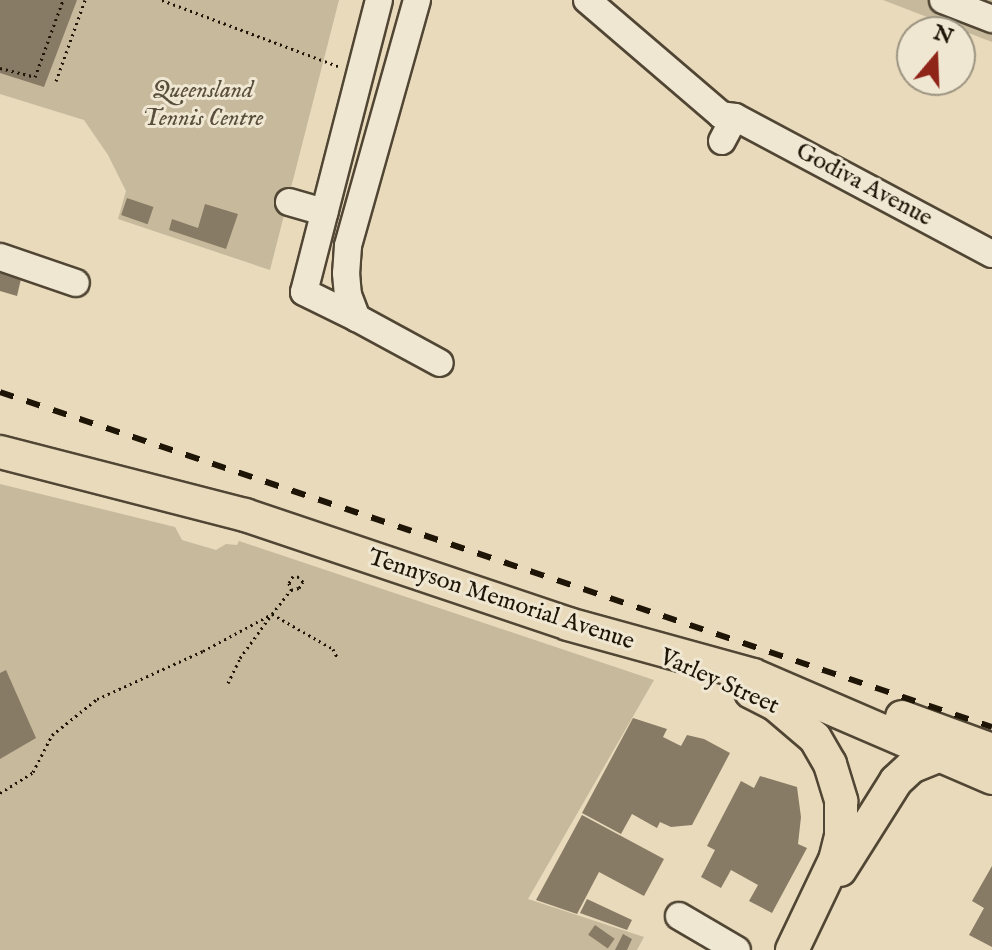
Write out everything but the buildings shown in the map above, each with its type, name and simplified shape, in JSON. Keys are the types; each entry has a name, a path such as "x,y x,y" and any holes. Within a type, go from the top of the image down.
{"main road":[{"name":"Tennyson Memorial Avenue","path":"0,452 245,515 626,641 753,675 992,778"},
{"name":"Varley Street","path":"626,641 754,693 796,719 815,738 830,764 842,818 835,860 816,906 792,950"},
{"path":"753,675 841,696 992,750"},
{"path":"816,906 896,781 911,767 941,755"}],"street":[{"path":"379,0 304,292 440,363"},
{"path":"357,318 348,295 348,246 417,0"},
{"name":"Godiva Avenue","path":"587,0 715,110 735,117 992,254"},
{"name":"Godiva Avenue","path":"609,0 730,105 735,117"},
{"path":"943,0 992,19"},
{"path":"722,141 735,117"},
{"path":"289,202 325,212"},
{"path":"0,257 76,283"},
{"path":"679,916 737,950"}],"path":[{"path":"0,68 35,77 63,0"},
{"path":"56,81 85,0"},
{"path":"162,0 351,70"},
{"path":"228,683 240,658 291,590"},
{"path":"272,614 333,649 337,657"},
{"path":"0,793 33,772 52,735 97,699 214,646 272,614"}],"green space":[{"name":"Queensland Tennis Centre","path":"0,0 339,0 270,270 118,219 126,191 108,155 84,120 0,94"},
{"path":"883,0 992,0 992,42 976,36 976,16 925,16"},
{"path":"0,484 175,527 182,540 216,550 226,544 237,545 239,541 654,680 528,899 644,937 637,950 0,950"}],"railway":[{"path":"0,392 992,727"}]}
